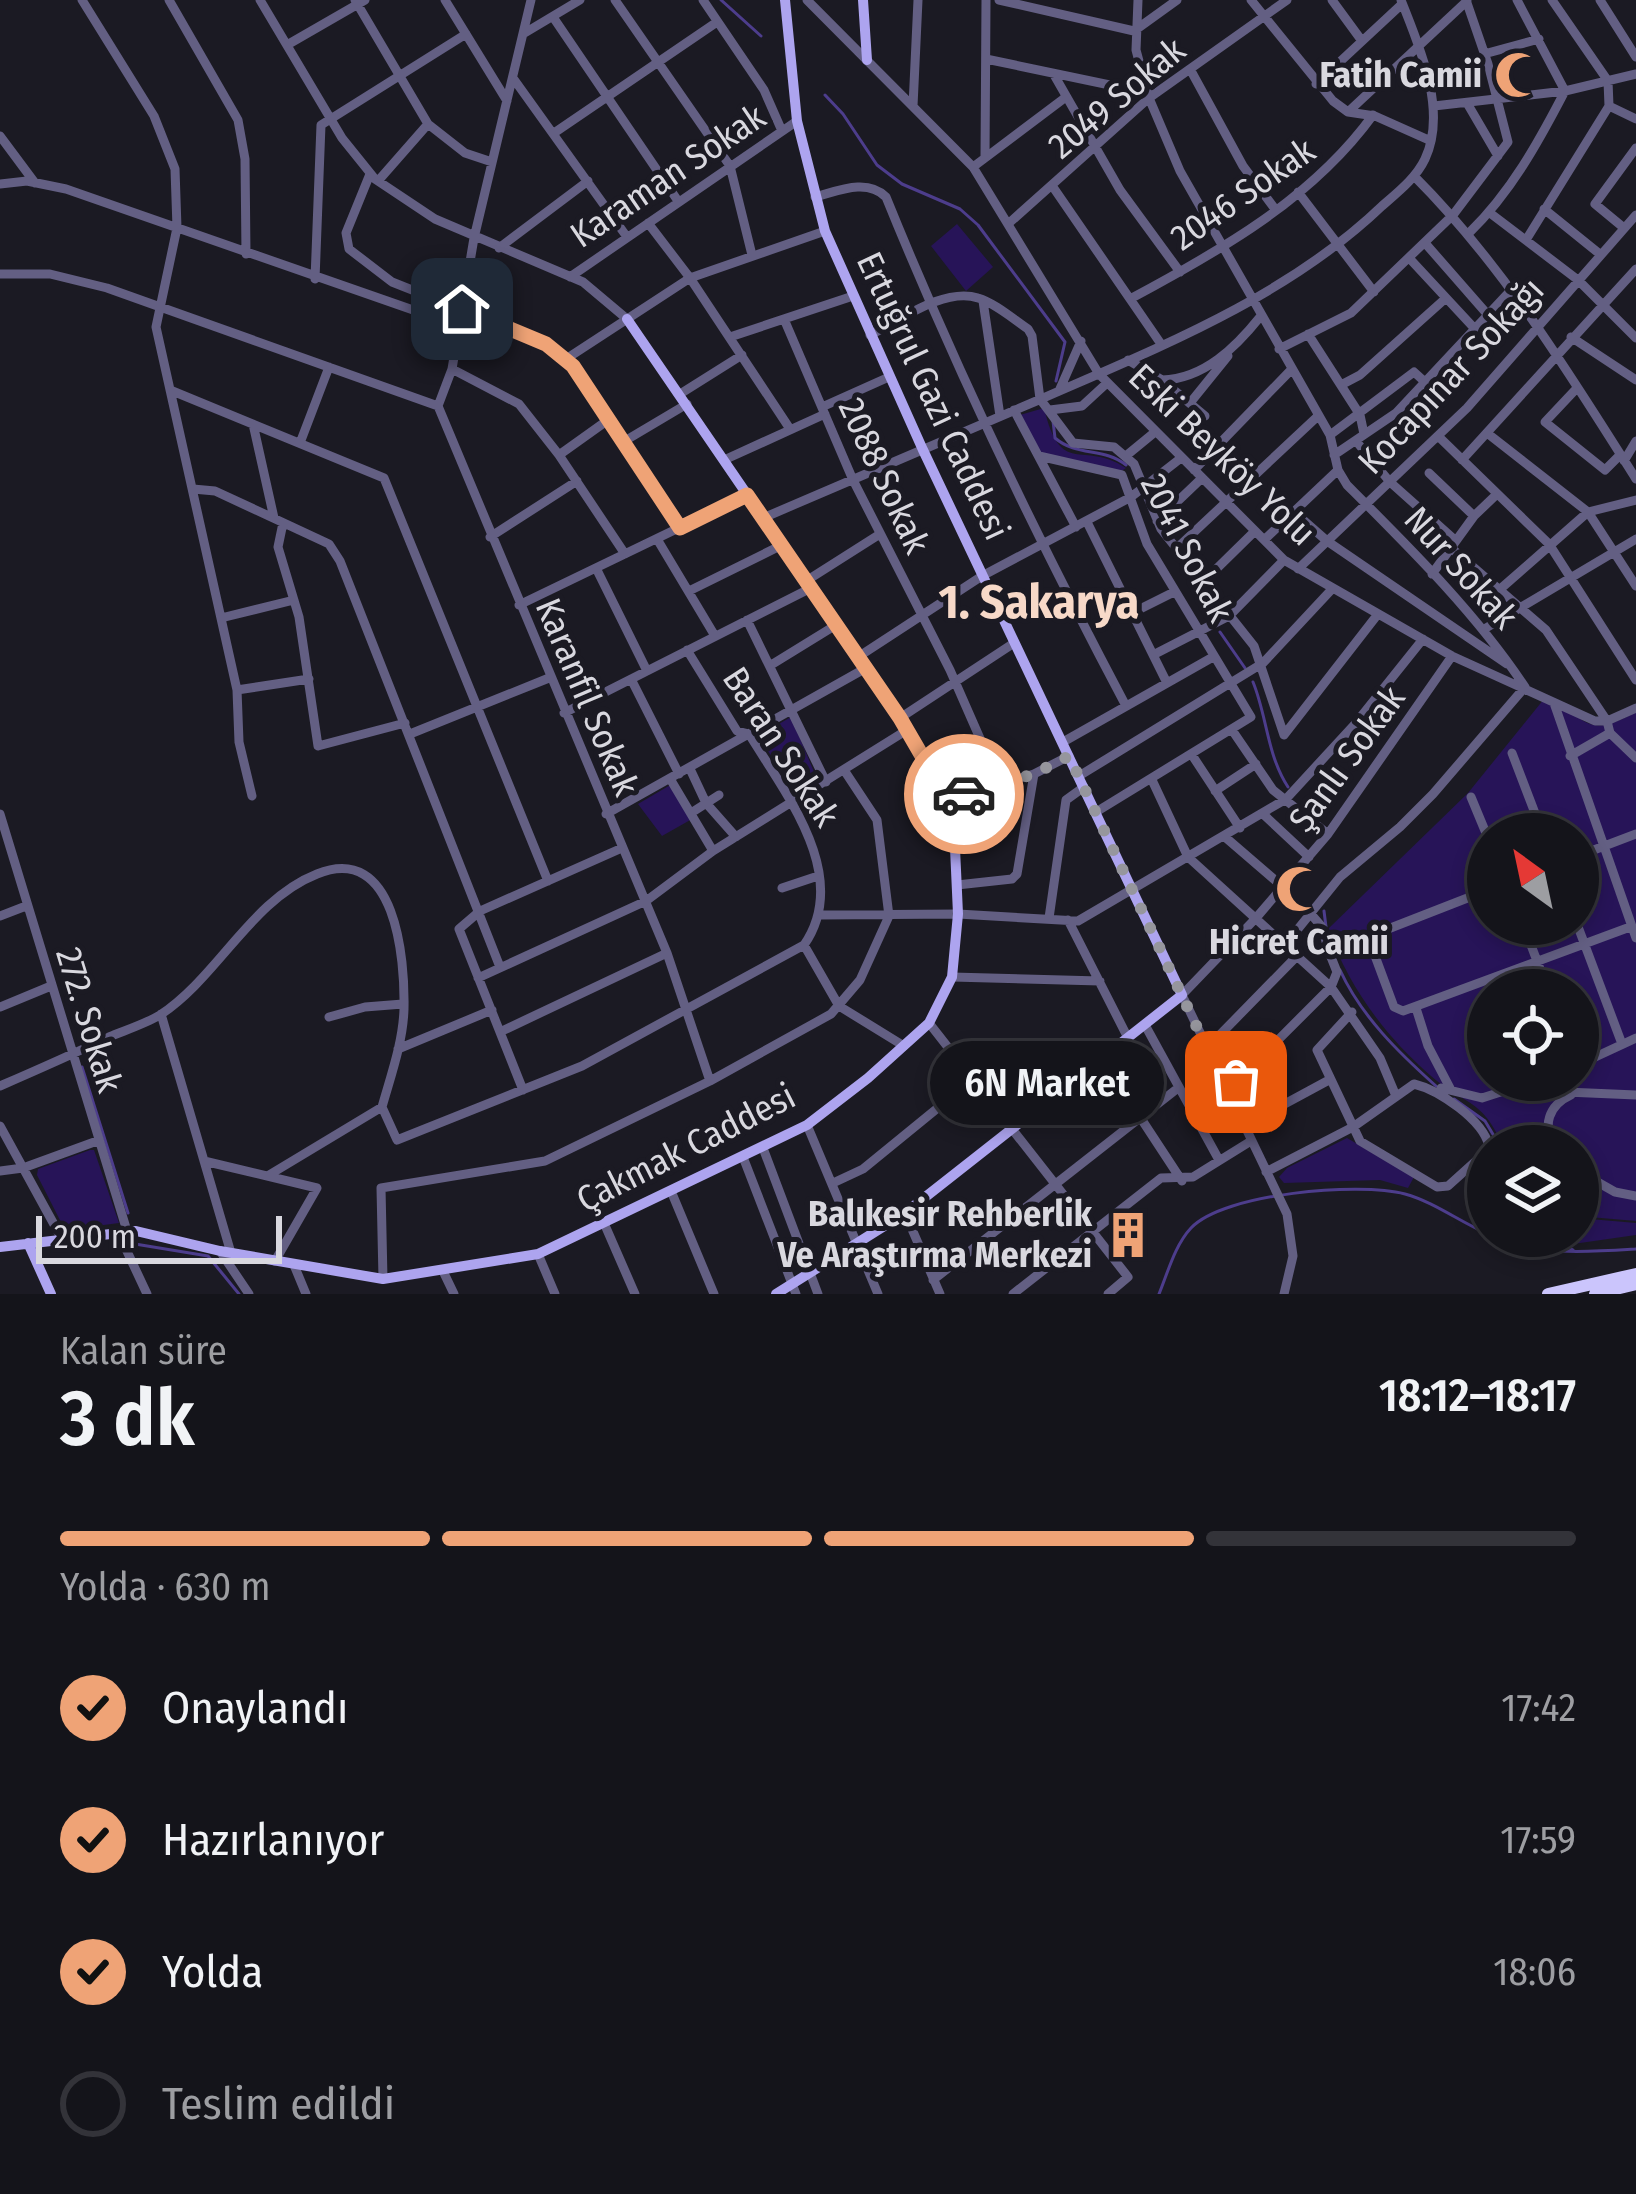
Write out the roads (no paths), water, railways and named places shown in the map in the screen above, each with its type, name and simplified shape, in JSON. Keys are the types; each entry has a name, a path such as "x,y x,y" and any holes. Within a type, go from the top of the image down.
{"highway":[{"path":"1548,1294 1636,1274"},
{"path":"1595,1294 1636,1284"}],"main road":[{"name":"Ertuğrul Gazi Caddesi","path":"785,0 797,121 825,231 922,450 1183,995"},
{"path":"863,0 867,60"},
{"name":"Çakmak Caddesi","path":"0,1246 122,1232 383,1279 538,1254 807,1125 929,1024 952,977 958,914 947,799 862,662 627,319"},
{"path":"776,1294 795,1290 811,1274 905,1213 1183,995"},
{"path":"28,1243 51,1294"}],"street":[{"path":"82,0 168,144 175,169 177,228 156,326 237,690 239,742 252,796"},
{"path":"169,0 238,120 245,159 245,254"},
{"path":"260,0 330,116 374,178 402,199 474,238 583,282 627,319"},
{"path":"446,0 507,101"},
{"path":"0,274 50,274 107,288 438,406 452,369 474,238 531,0"},
{"path":"523,34 580,0"},
{"path":"615,0 730,166 752,254"},
{"path":"703,0 764,90 782,131"},
{"name":"Eski Beyköy Yolu","path":"807,0 973,166 1099,374 1284,560 1452,656 1608,727"},
{"path":"913,106 918,0"},
{"path":"985,158 986,0"},
{"path":"999,0 1134,31 1177,0"},
{"path":"1134,31 1138,0"},
{"path":"1251,0 1316,84 1348,112 1373,116 1431,141"},
{"name":"2049 Sokak","path":"1008,224 1149,95 1287,0"},
{"path":"1332,0 1362,41"},
{"path":"1279,349 1351,313 1453,215 1508,142 1467,0 1348,112"},
{"path":"1517,0 1564,92"},
{"path":"1526,240 1609,106 1608,81 1552,0"},
{"path":"1600,0 1636,58"},
{"path":"287,45 359,1 428,124 465,153 492,162"},
{"path":"763,518 1099,374 1251,301 1337,243 1414,176 1431,141 1434,106 1401,2 1316,84"},
{"path":"553,17 678,202"},
{"path":"554,133 717,22"},
{"path":"1618,28 1636,29"},
{"name":"Nur Sokak","path":"1134,31 1149,95 1180,171 1330,435 1338,470 1486,628 1525,687"},
{"path":"315,279 321,125 466,34"},
{"path":"1484,54 1539,39"},
{"path":"986,59 1149,95"},
{"path":"1190,69 1243,166 1275,209"},
{"path":"1053,73 1120,190 1180,272"},
{"path":"1434,106 1564,92 1636,74"},
{"path":"513,78 627,237"},
{"path":"1469,233 1490,213 1532,155 1564,92"},
{"path":"973,166 1066,97"},
{"path":"1467,103 1498,156"},
{"path":"1609,106 1636,119"},
{"name":"2046 Sokak","path":"1130,299 1223,250 1342,158 1373,116"},
{"name":"Karaman Sokak","path":"570,277 797,121"},
{"path":"428,124 374,178 346,233 349,248 392,282 546,344 566,359 680,528"},
{"path":"0,136 34,183"},
{"path":"1624,228 1595,204 1636,148"},
{"path":"1414,176 1469,233 1512,290 1636,479"},
{"path":"499,248 588,181"},
{"path":"0,184 34,183 98,200 459,326"},
{"path":"814,196 856,186 882,191 1040,545 1126,706"},
{"path":"1053,187 1161,344"},
{"path":"1298,192 1374,292"},
{"path":"1544,209 1601,255"},
{"path":"1490,213 1578,280 1636,338"},
{"name":"Kocapınar Sokağı","path":"1298,568 1438,436 1636,215"},
{"path":"648,223 790,429"},
{"path":"566,359 690,278 825,231"},
{"path":"1425,243 1489,315"},
{"path":"1410,259 1475,329"},
{"path":"1462,460 1636,269"},
{"path":"1334,454 1396,412 1512,290"},
{"path":"730,337 853,296"},
{"path":"870,335 930,305 959,297 983,301 1028,328 1040,399 1073,443 1114,447 1127,455 1157,521 1201,584 1254,646 1284,735 1378,614"},
{"path":"1341,385 1360,375 1446,298"},
{"path":"983,301 1000,416"},
{"path":"1190,403 1260,316"},
{"name":"2088 Sokak","path":"784,320 853,480 1000,784"},
{"path":"1308,334 1360,415 1360,437 1390,482 1498,591 1546,631 1608,727 1636,758"},
{"path":"1571,337 1636,380"},
{"path":"1059,391 1082,340"},
{"path":"1162,380 1181,377 1232,351"},
{"path":"623,442 742,355"},
{"path":"1128,360 1162,380 1205,416"},
{"path":"300,443 329,367"},
{"path":"452,369 519,404 559,454 625,554"},
{"path":"1157,521 1291,370"},
{"path":"1330,435 1414,372 1425,382"},
{"path":"724,460 889,377"},
{"path":"1050,410 1082,406 1107,383"},
{"path":"1577,388 1545,422 1605,470 1636,441"},
{"path":"170,389 384,478 548,880"},
{"name":"Karanfil Sokak","path":"438,406 667,953 710,1081"},
{"path":"1014,410 1167,682"},
{"path":"1176,549 1318,416"},
{"path":"559,454 608,420"},
{"path":"253,424 278,520 278,547 294,600 318,746 407,729 549,678"},
{"path":"1127,455 1155,432"},
{"path":"1487,434 1588,512 1636,586"},
{"path":"1438,436 1549,544 1636,680"},
{"name":"2041 Sokak","path":"1039,456 1122,475 1147,544 1251,718 1232,730"},
{"path":"606,814 792,710 982,576 1131,497 1181,458"},
{"path":"1264,540 1338,470"},
{"path":"1430,473 1474,516"},
{"path":"490,537 577,481"},
{"path":"193,489 215,490 329,544 340,561 500,967"},
{"path":"1432,574 1474,516 1497,494"},
{"path":"519,605 747,495"},
{"path":"1498,591 1588,512 1636,500"},
{"path":"1294,512 1327,541 1512,667"},
{"path":"1201,584 1255,531"},
{"path":"564,713 747,620 808,585 880,534"},
{"path":"657,538 716,636"},
{"path":"1486,628 1636,539"},
{"path":"688,591 782,545"},
{"path":"1153,655 1229,616 1284,560"},
{"path":"596,568 647,670"},
{"path":"1049,918 1066,800 1081,782 1263,663 1333,588"},
{"path":"1132,613 1174,592"},
{"path":"221,618 294,600"},
{"path":"747,620 826,782"},
{"path":"771,664 836,625"},
{"path":"0,1086 161,1014 270,906 318,873 338,869 375,882 398,931 404,1004 382,1108 397,1140 582,1066 804,945 820,915 958,914 1078,921 1286,799 1355,724 1423,639"},
{"path":"478,977 646,901 713,851 844,770 954,683 1014,643"},
{"name":"Baran Sokak","path":"687,650 737,731 749,734 792,803 816,852 820,915"},
{"name":"Şanlı Sokak","path":"1183,995 1328,834 1452,656"},
{"path":"1063,742 1213,657"},
{"path":"237,690 309,679"},
{"path":"631,679 713,851"},
{"path":"1285,945 1340,877 1400,827 1525,687"},
{"path":"1554,703 1634,931 1599,941"},
{"path":"1570,756 1636,708"},
{"path":"1096,812 1232,730 1273,790 1328,834"},
{"path":"1512,753 1535,813"},
{"path":"1192,755 1240,829"},
{"path":"947,799 1034,774 1069,756"},
{"path":"1215,791 1256,764"},
{"path":"383,1279 381,1188 545,1161 710,1081 839,1006 860,980 889,916 877,820 844,770"},
{"path":"691,771 706,803 736,837"},
{"path":"957,885 1012,879 1017,874 1034,774"},
{"path":"1152,780 1188,857 1331,986 1381,1058 1396,1096"},
{"path":"691,813 719,795"},
{"path":"1471,797 1478,813"},
{"name":"272. Sokak","path":"0,814 122,1232 147,1294"},
{"path":"1263,814 1309,857"},
{"path":"1599,848 1636,834"},
{"path":"1225,837 1283,887"},
{"path":"524,1090 459,929 480,911 622,848"},
{"path":"782,888 818,876"},
{"path":"1332,951 1467,898"},
{"path":"0,916 26,906"},
{"path":"1227,1091 1331,986 1337,972 1332,951 1310,913"},
{"path":"1068,920 1128,1038"},
{"path":"1368,937 1394,1007 1403,1011 1585,945 1622,1044"},
{"path":"804,945 839,1006 904,1046"},
{"path":"1531,945 1540,969"},
{"path":"502,1031 667,953"},
{"path":"1207,1048 1297,956"},
{"path":"952,977 1100,981"},
{"path":"0,1006 51,986"},
{"name":"Ertuğrul Gazi Caddesi","path":"1183,995 1287,1214 1293,1256 1284,1294"},
{"path":"329,1017 365,1007 404,1004"},
{"path":"1416,1008 1445,1088 1467,1094"},
{"path":"398,1049 492,1010"},
{"path":"1352,1012 1317,1051 1360,1141 1437,1187 1448,1186 1467,1168"},
{"path":"161,1014 226,1252 249,1294"},
{"path":"929,1024 1128,1277 1108,1294"},
{"path":"1145,1025 1220,1160"},
{"path":"1599,1055 1636,1038"},
{"path":"833,1183 863,1169 972,1080"},
{"path":"1244,1126 1329,1080"},
{"path":"1266,1172 1353,1127 1414,1084 1425,1086 1478,1125"},
{"path":"933,1280 1178,1088"},
{"path":"1599,1094 1636,1095"},
{"path":"269,1175 382,1108"},
{"path":"1140,1118 1182,1180"},
{"path":"807,1125 878,1294"},
{"path":"0,1126 62,1239"},
{"path":"0,1171 23,1168 97,1141"},
{"path":"1013,1294 1161,1178 1182,1180 1251,1142"},
{"path":"763,1148 818,1294"},
{"path":"743,1157 795,1290"},
{"path":"204,1161 317,1188 275,1261"},
{"path":"1599,1183 1636,1196"},
{"path":"671,1191 714,1294"},
{"path":"905,1213 940,1294"},
{"path":"604,1223 634,1294"},
{"path":"538,1254 555,1294"},
{"path":"294,1264 306,1294"},
{"path":"443,1271 454,1294"}],"waterway":[{"path":"721,0 761,36"},
{"path":"825,95 877,165 902,184 960,209 978,225 1065,342 1056,381"},
{"path":"1053,421 1055,438 1063,444 1126,465"},
{"path":"1220,632 1245,668"},
{"path":"1253,682 1288,787"},
{"path":"1324,911 1326,927"},
{"path":"1340,970 1370,1018 1436,1086"},
{"path":"82,1067 128,1213"},
{"path":"1454,1099 1487,1125"},
{"path":"1159,1294 1191,1228 1232,1206 1261,1199 1326,1190 1384,1191 1416,1198 1467,1223"},
{"path":"135,1244 208,1256 239,1294"},
{"path":"1599,1250 1636,1249"}],"place":[{"name":"Fatih Camii","path":"1518,75"},
{"name":"Hicret Camii","path":"1299,889"},
{"name":"6N Market","path":"1236,1082"},
{"name":"Balıkesir Rehberlik Ve Araştırma Merkezi","path":"1128,1235"}],"district":[{"name":"1. Sakarya","path":"1039,602"}]}
